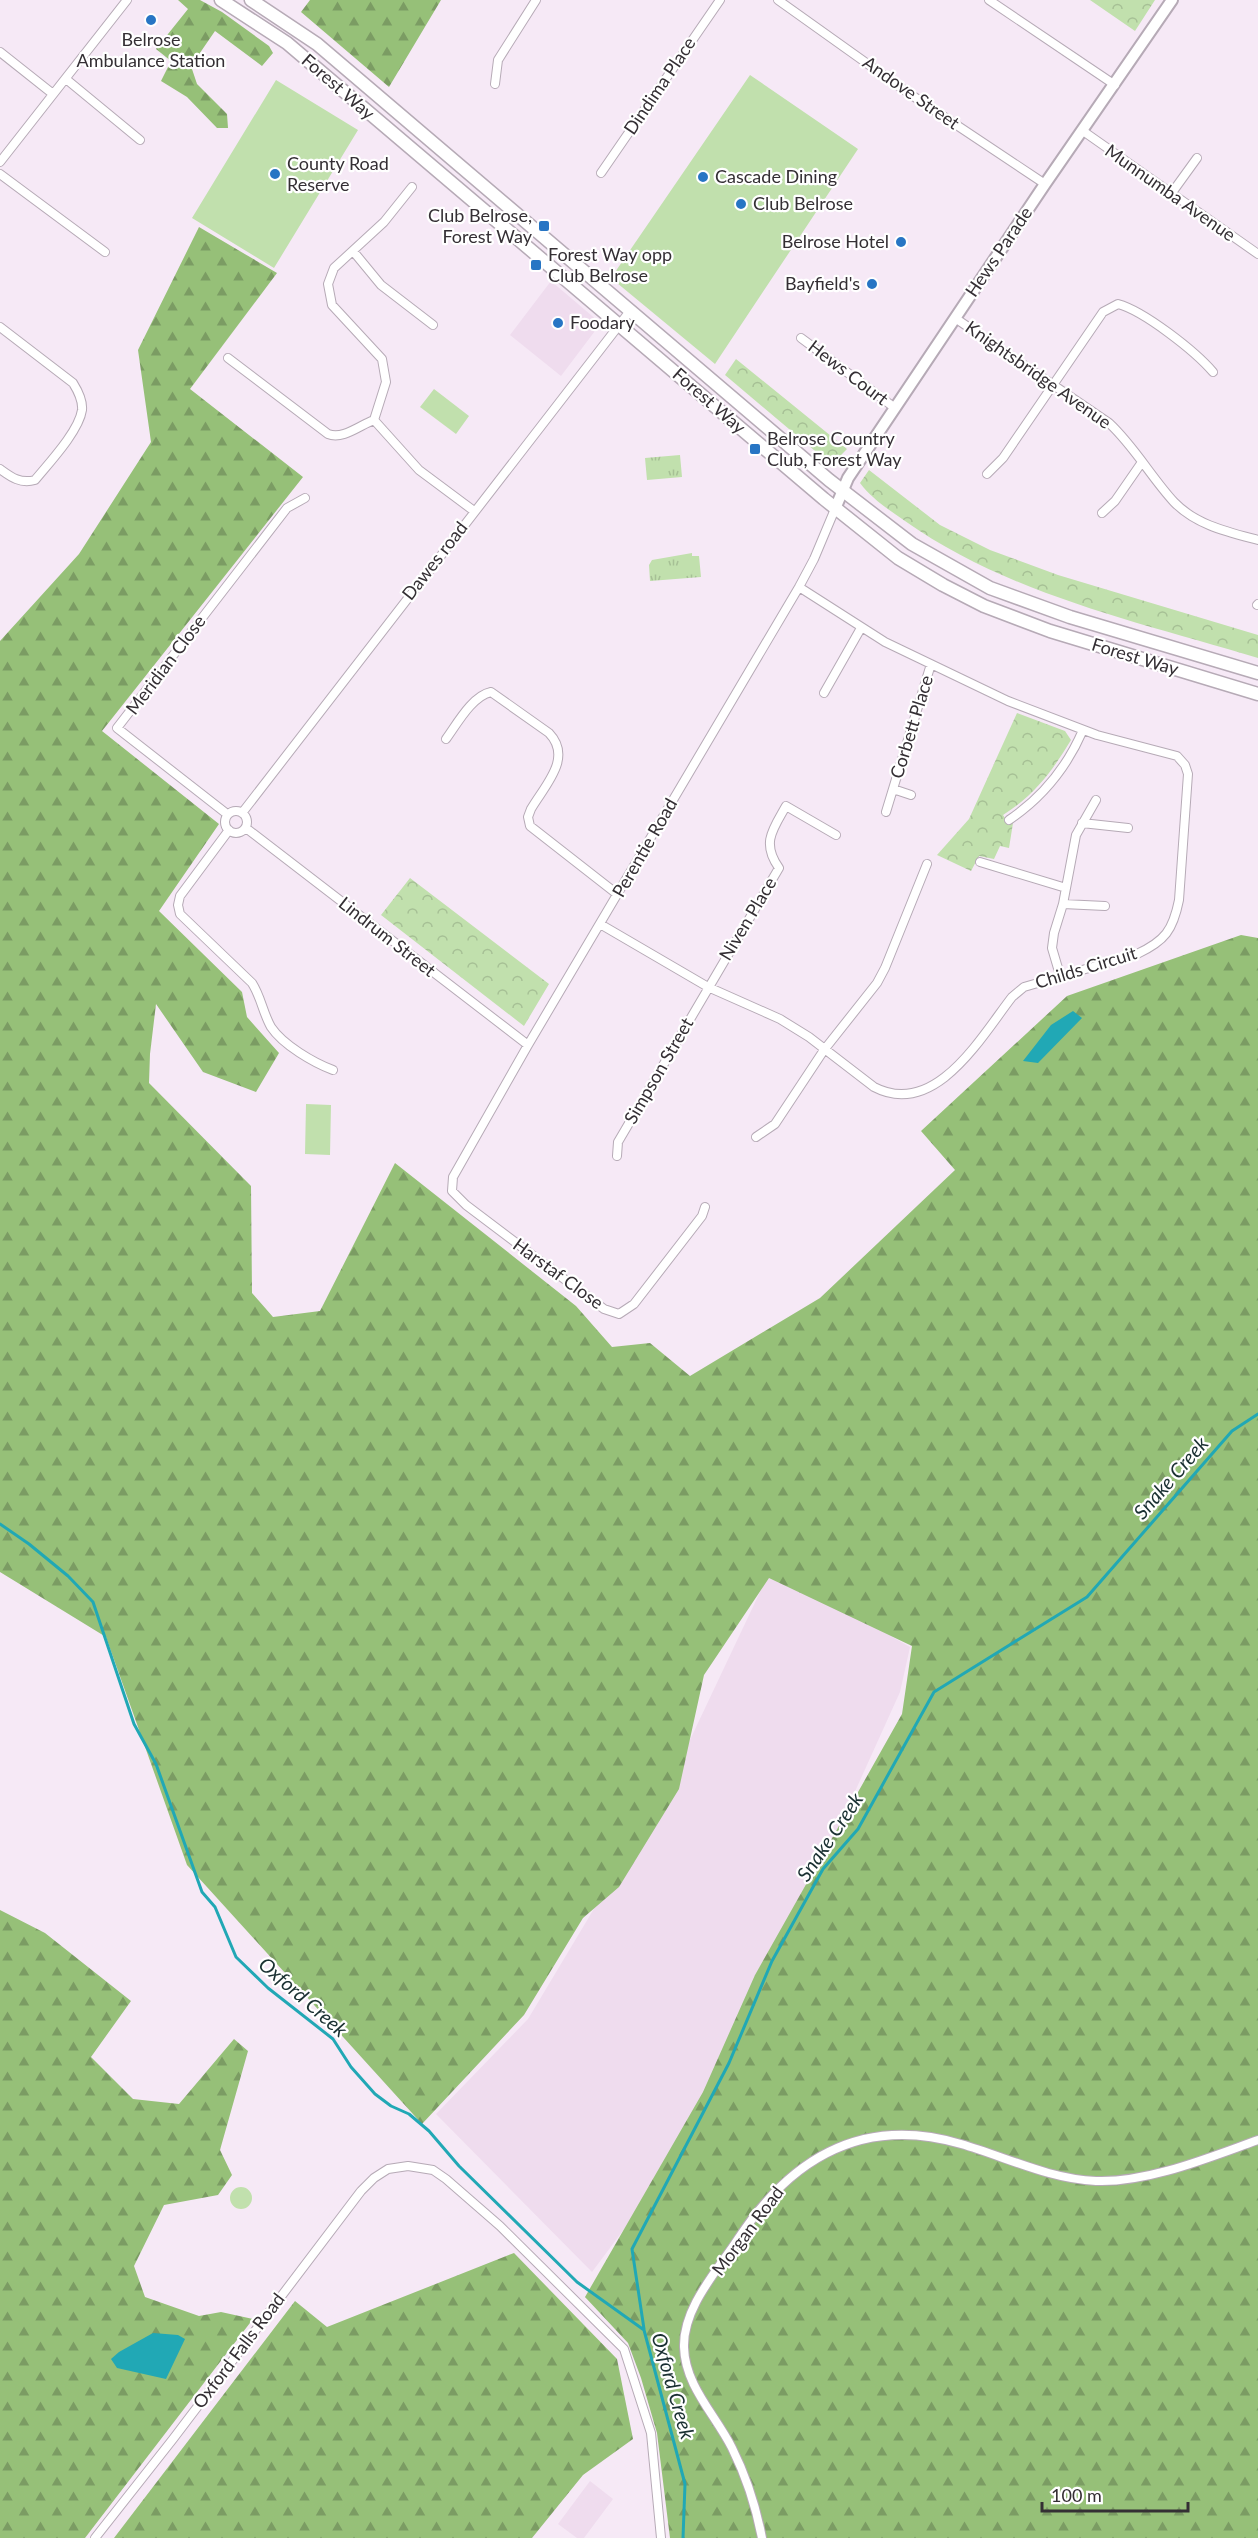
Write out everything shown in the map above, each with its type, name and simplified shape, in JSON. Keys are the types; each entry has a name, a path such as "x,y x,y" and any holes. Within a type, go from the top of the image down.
{"main road":[{"name":"Forest Way","path":"221,0 283,39 835,508 913,567 943,585 1010,617 1258,694"},
{"name":"Forest Way","path":"251,0 317,44 842,490 912,544 990,588 1070,617 1258,673"}],"street":[{"path":"0,162 127,0"},
{"path":"495,84 498,60 536,0"},
{"name":"Dindima Place","path":"601,173 720,0"},
{"name":"Andove Street","path":"778,0 907,92 1045,184"},
{"path":"989,0 1115,85"},
{"name":"Hews Parade","path":"835,508 842,490 895,408 1045,184 1173,0"},
{"path":"0,52 54,94"},
{"path":"66,79 140,140"},
{"name":"Munnumba Avenue","path":"1083,131 1257,252"},
{"path":"1171,194 1197,158"},
{"path":"0,174 105,252"},
{"path":"228,358 334,437 374,420 386,382 382,358 332,305 328,293 329,275 342,259 384,222 412,187"},
{"path":"353,250 381,285 433,325"},
{"path":"987,474 1003,458 1103,312 1118,304 1136,312 1200,357 1213,372"},
{"name":"Dawes road","path":"242,813 630,310"},
{"name":"Knightsbridge Avenue","path":"955,318 1123,435 1176,503 1196,518 1217,529 1258,540"},
{"path":"0,327 73,383 80,395 82,408 77,425 34,480 19,481 0,469"},
{"name":"Hews Court","path":"801,338 895,408"},
{"path":"374,420 418,470 474,511"},
{"path":"1102,513 1115,501 1142,462"},
{"name":"Meridian Close","path":"227,814 117,728 286,508 305,498"},
{"name":"Perentie Road","path":"451,1185 453,1177 528,1045 799,587 814,559 835,508"},
{"name":"Childs Circuit","path":"600,924 708,987 780,1019 886,1094 902,1095 917,1092 950,1075 1012,997 1024,987 1137,954 1151,947 1168,932 1175,919 1179,900 1188,774 1185,765 1177,756 1083,730 1008,701 885,642 799,587"},
{"path":"824,693 861,628"},
{"name":"Corbett Place","path":"886,812 931,664"},
{"path":"446,739 477,699 484,693 491,692 549,733 556,741 560,752 559,762 531,809 528,817 530,826 617,894"},
{"path":"1009,820 1040,796 1070,759 1083,730"},
{"name":"Corbett Place","path":"893,789 911,795"},
{"path":"1060,975 1052,948 1054,933 1063,904 1076,835 1096,800"},
{"name":"Niven Place","path":"708,987 778,868 771,857 769,835 786,806 836,835"},
{"path":"236,810 242,813 247,821 246,828 239,832 229,830 225,824 227,814 236,810"},
{"path":"1082,823 1128,828"},
{"name":"Lindrum Street","path":"246,828 528,1045"},
{"path":"229,830 180,896 178,904 180,914 252,983 260,995 271,1027 315,1063 333,1070"},
{"path":"980,862 1066,888"},
{"path":"756,1137 775,1124 824,1050 877,983 927,864"},
{"path":"1063,904 1105,906"},
{"name":"Simpson Street","path":"617,1156 618,1142 708,987"},
{"name":"Harstaf Close","path":"451,1185 454,1195 484,1220 604,1309 618,1314 634,1304 702,1216 705,1207"},
{"name":"Morgan Road","path":"762,2538 750,2491 732,2447 695,2388 688,2372 684,2345 686,2326 698,2300 751,2220 776,2189 793,2174 807,2163 832,2150 864,2139 886,2136 938,2139 1056,2175 1098,2181 1123,2180 1161,2172 1258,2140"},
{"name":"Oxford Falls Road","path":"95,2538 361,2191 374,2178 388,2169 408,2166 423,2167 446,2179 503,2229 624,2349 651,2433 661,2538"}],"shaded area":[{"path":"551,281 598,321 598,327 561,376 510,335"},
{"path":"769,1573 802,1586 910,1647 900,1692 786,1944 725,2094 592,2272 436,2114 528,2019 671,1780"},
{"path":"590,2481 613,2499 584,2538 577,2538 558,2524"}],"green space":[{"path":"178,0 200,0 222,12 269,46 273,53 262,66 215,31 191,66 197,84 227,114 228,128 217,128 187,97 161,81 171,61 156,49 188,9"},
{"path":"310,0 441,0 389,87 301,12"},
{"path":"1090,0 1155,0 1135,31"},
{"name":"Club Belrose","path":"750,75 858,149 715,364 611,278"},
{"name":"County Road Reserve","path":"276,80 358,130 274,268 192,218"},
{"path":"199,227 277,273 190,389 303,477 102,731 219,824 159,911 242,992 247,1017 279,1053 256,1092 203,1072 156,1004 149,1083 251,1186 252,1293 273,1317 320,1311 395,1163 576,1306 612,1347 650,1343 690,1376 820,1298 955,1170 921,1131 1067,996 1241,935 1258,938 1258,2538 670,2538 657,2433 641,2378 628,2343 585,2297 703,2092 755,1975 902,1714 912,1646 769,1578 704,1675 679,1789 619,1887 583,1918 524,2015 422,2124 187,1865 106,1637 0,1572 0,641 79,554 151,442 138,350"},
{"path":"736,359 847,449 836,460 829,460 821,456 725,375"},
{"path":"434,389 469,416 456,434 420,407"},
{"path":"680,455 682,477 647,480 645,458"},
{"path":"869,470 940,525 990,550 1058,575 1258,635 1258,658 1075,603 987,568 945,546 875,499 860,483"},
{"path":"692,553 692,556 699,556 701,577 650,581 649,565 652,560"},
{"path":"1017,713 1065,731 1071,740 1042,782 1003,815 1009,824 1013,823 1009,848 1000,846 994,859 979,856 971,871 937,855 969,819"},
{"path":"410,878 549,984 524,1026 381,915"},
{"path":"306,1104 331,1105 330,1155 305,1154"},
{"path":"0,1910 45,1933 131,2001 91,2057 133,2099 179,2104 234,2039 248,2051 220,2150 232,2175 218,2195 164,2205 134,2266 145,2297 199,2316 221,2312 253,2319 85,2538 0,2538"},
{"path":"237,2187 245,2187 252,2194 252,2202 245,2209 237,2209 230,2202 230,2194"},
{"path":"514,2253 617,2359 633,2439 583,2475 532,2538 114,2538 295,2301 327,2327"}],"water":[{"path":"1073,1011 1082,1018 1038,1063 1023,1061 1051,1025"},
{"path":"153,2333 178,2335 185,2339 166,2379 117,2368 111,2359"}],"waterway":[{"name":"Snake Creek","path":"644,2329 632,2249 729,2063 772,1961 823,1869 858,1829 934,1692 1087,1597 1232,1431 1258,1414"},
{"name":"Oxford Creek","path":"0,1524 68,1576 93,1602 134,1724 156,1764 202,1892 215,1907 236,1957 268,1988 333,2039 351,2067 375,2094 391,2106 409,2114 429,2131 459,2166 577,2282 644,2330 685,2484 683,2538"}],"place":[{"name":"Belrose Ambulance Station","path":"151,20"},
{"name":"County Road Reserve","path":"275,174"},
{"name":"Cascade Dining","path":"703,177"},
{"name":"Club Belrose","path":"741,204"},
{"name":"Club Belrose, Forest Way","path":"544,226"},
{"name":"Belrose Hotel","path":"901,242"},
{"name":"Forest Way opp Club Belrose","path":"536,265"},
{"name":"Bayfield's","path":"872,284"},
{"name":"Foodary","path":"558,323"},
{"name":"Belrose Country Club, Forest Way","path":"755,449"}]}
